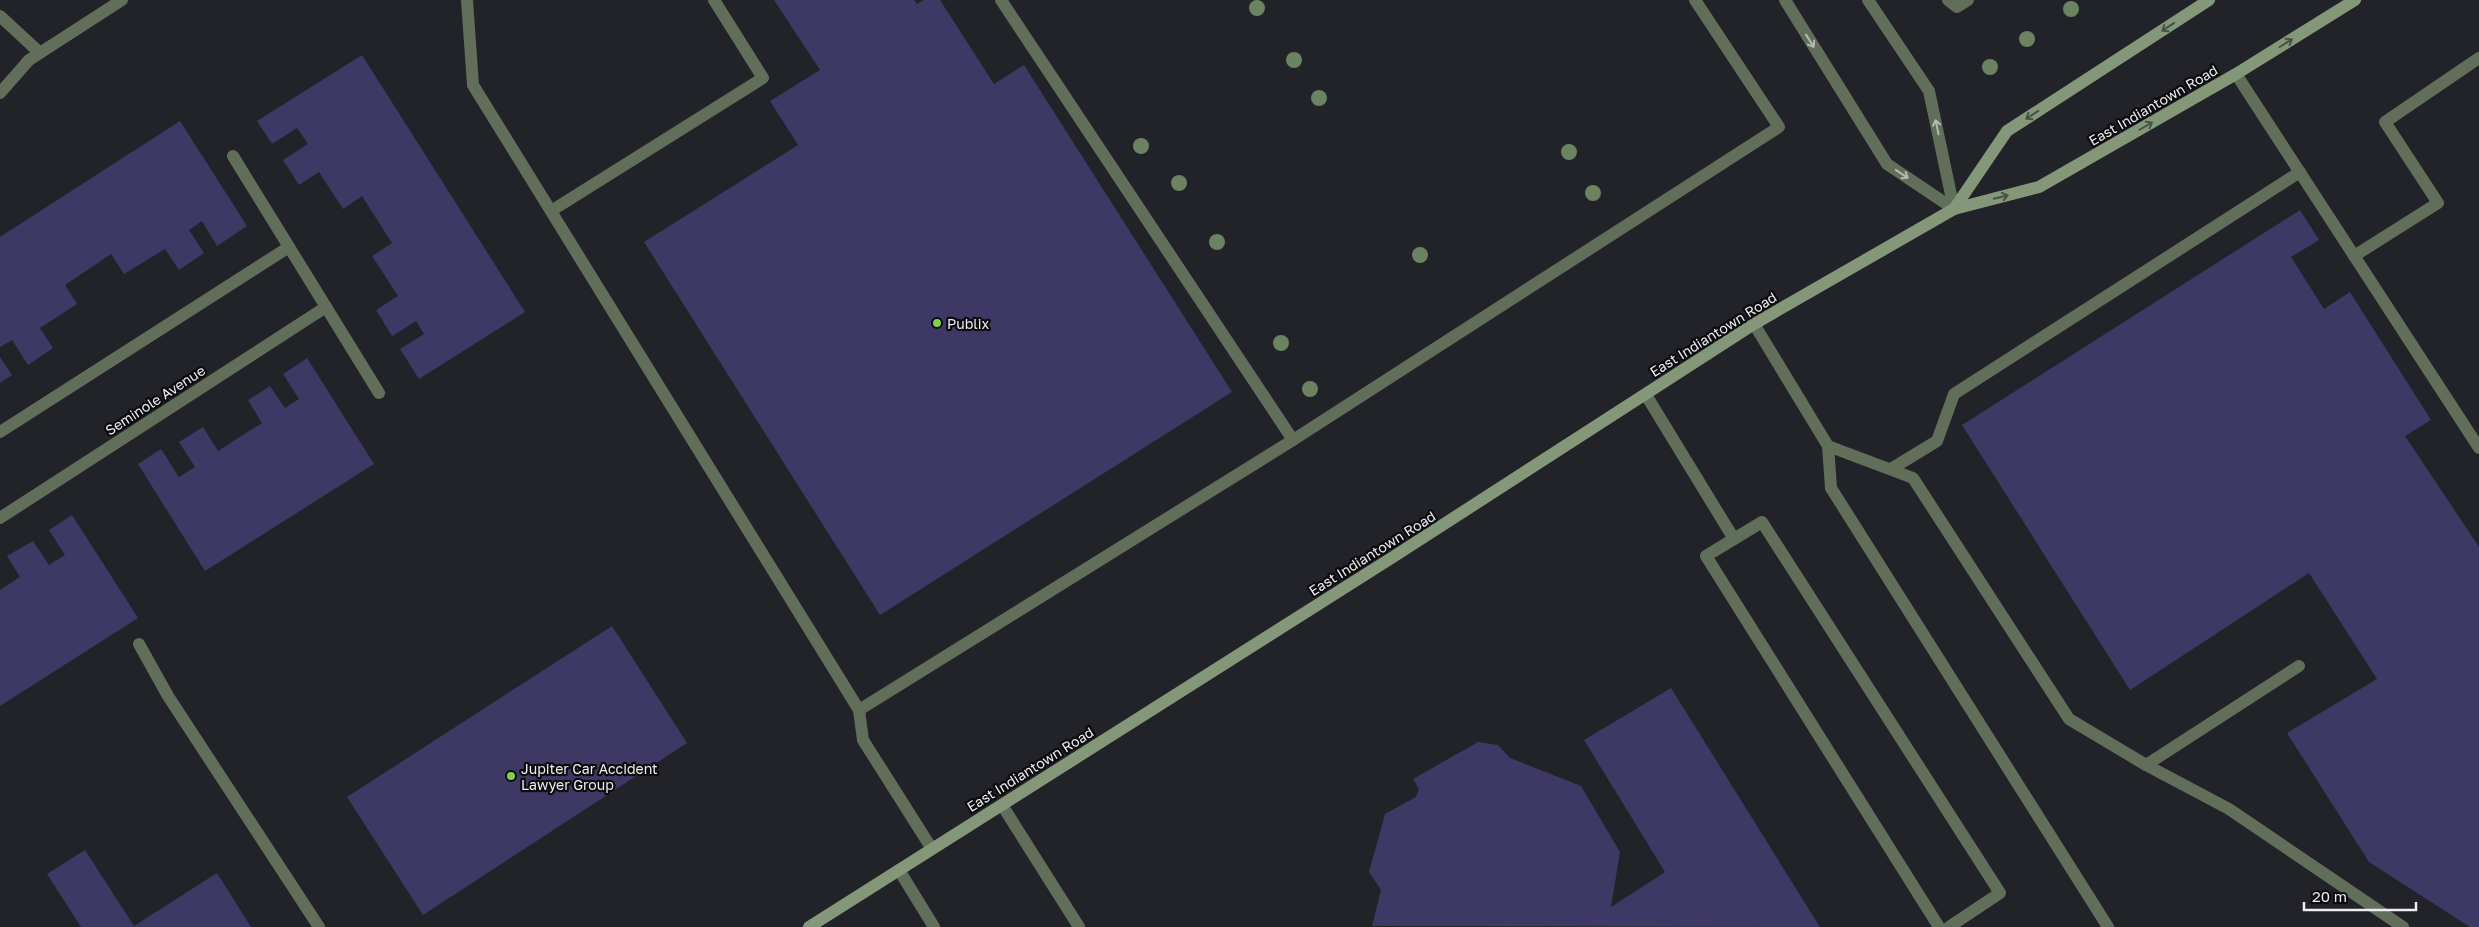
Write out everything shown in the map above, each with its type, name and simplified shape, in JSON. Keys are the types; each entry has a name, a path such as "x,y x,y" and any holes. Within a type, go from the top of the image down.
{"street":[{"path":"0,93 29,60 122,0"},
{"path":"467,0 473,85 859,710 863,740 932,849"},
{"path":"551,211 763,78 714,0"},
{"path":"1001,0 1293,440"},
{"path":"859,710 1293,440 1779,127 1695,0"},
{"path":"1784,0 1887,164 1954,209"},
{"path":"1868,0 1929,91 1954,209"},
{"path":"1952,3 1968,0"},
{"name":"East Indiantown Road","path":"1954,209 2007,131 2209,0"},
{"name":"East Indiantown Road","path":"809,927 1646,395 1754,324 1954,209 2039,187 2236,74 2355,0"},
{"path":"0,16 40,53"},
{"path":"2354,256 2438,203 2385,122 2479,58"},
{"path":"2236,74 2479,448"},
{"path":"233,156 379,393"},
{"path":"1891,470 1937,441 1954,394 2300,172"},
{"path":"0,432 289,247"},
{"name":"Seminole Avenue","path":"0,518 326,307"},
{"path":"1754,324 1828,446 1831,488 2108,927"},
{"path":"1646,395 1734,539"},
{"path":"1828,446 1913,478 2069,719 2146,765 2229,809 2404,927"},
{"path":"1939,927 1706,556 1762,522 2000,893 1949,927"},
{"path":"139,644 168,696 320,927"},
{"path":"2146,765 2299,666"},
{"path":"1002,804 1079,927"},
{"path":"899,870 934,927"}],"building":[{"path":"774,0 914,0 917,4 924,0 940,0 994,84 1024,65 1232,392 880,615 644,242 798,145 770,101 820,70"},
{"path":"362,55 525,312 419,379 400,349 424,334 416,321 392,336 376,310 398,296 372,256 392,243 362,196 343,209 319,172 299,185 283,160 308,144 297,128 272,144 257,121"},
{"path":"180,121 247,226 217,246 202,221 189,230 204,253 179,270 165,249 124,274 111,254 65,285 77,304 40,328 53,348 28,365 12,340 0,347 0,237"},
{"path":"2300,210 2319,240 2291,257 2324,309 2350,292 2431,420 2405,436 2479,547 2479,927 2470,927 2369,862 2287,733 2377,679 2309,573 2130,690 1962,425"},
{"path":"0,357 12,375 0,383"},
{"path":"307,358 374,464 205,571 138,464 161,449 179,477 195,467 179,442 203,427 218,451 262,423 248,400 270,386 285,408 299,399 283,374"},
{"path":"72,515 138,618 0,706 0,590 20,577 7,556 33,541 49,565 65,555 49,530"},
{"path":"612,626 687,743 423,915 347,797"},
{"path":"1671,688 1820,927 1372,926 1381,890 1369,872 1385,814 1416,797 1419,789 1413,779 1478,742 1498,745 1510,758 1581,786 1620,852 1611,907 1665,872 1584,740"},
{"path":"85,850 134,926 217,873 251,927 81,927 47,874"}],"place":[{"name":"Publix","path":"937,323"},
{"name":"Jupiter Car Accident Lawyer Group","path":"511,776"}]}
